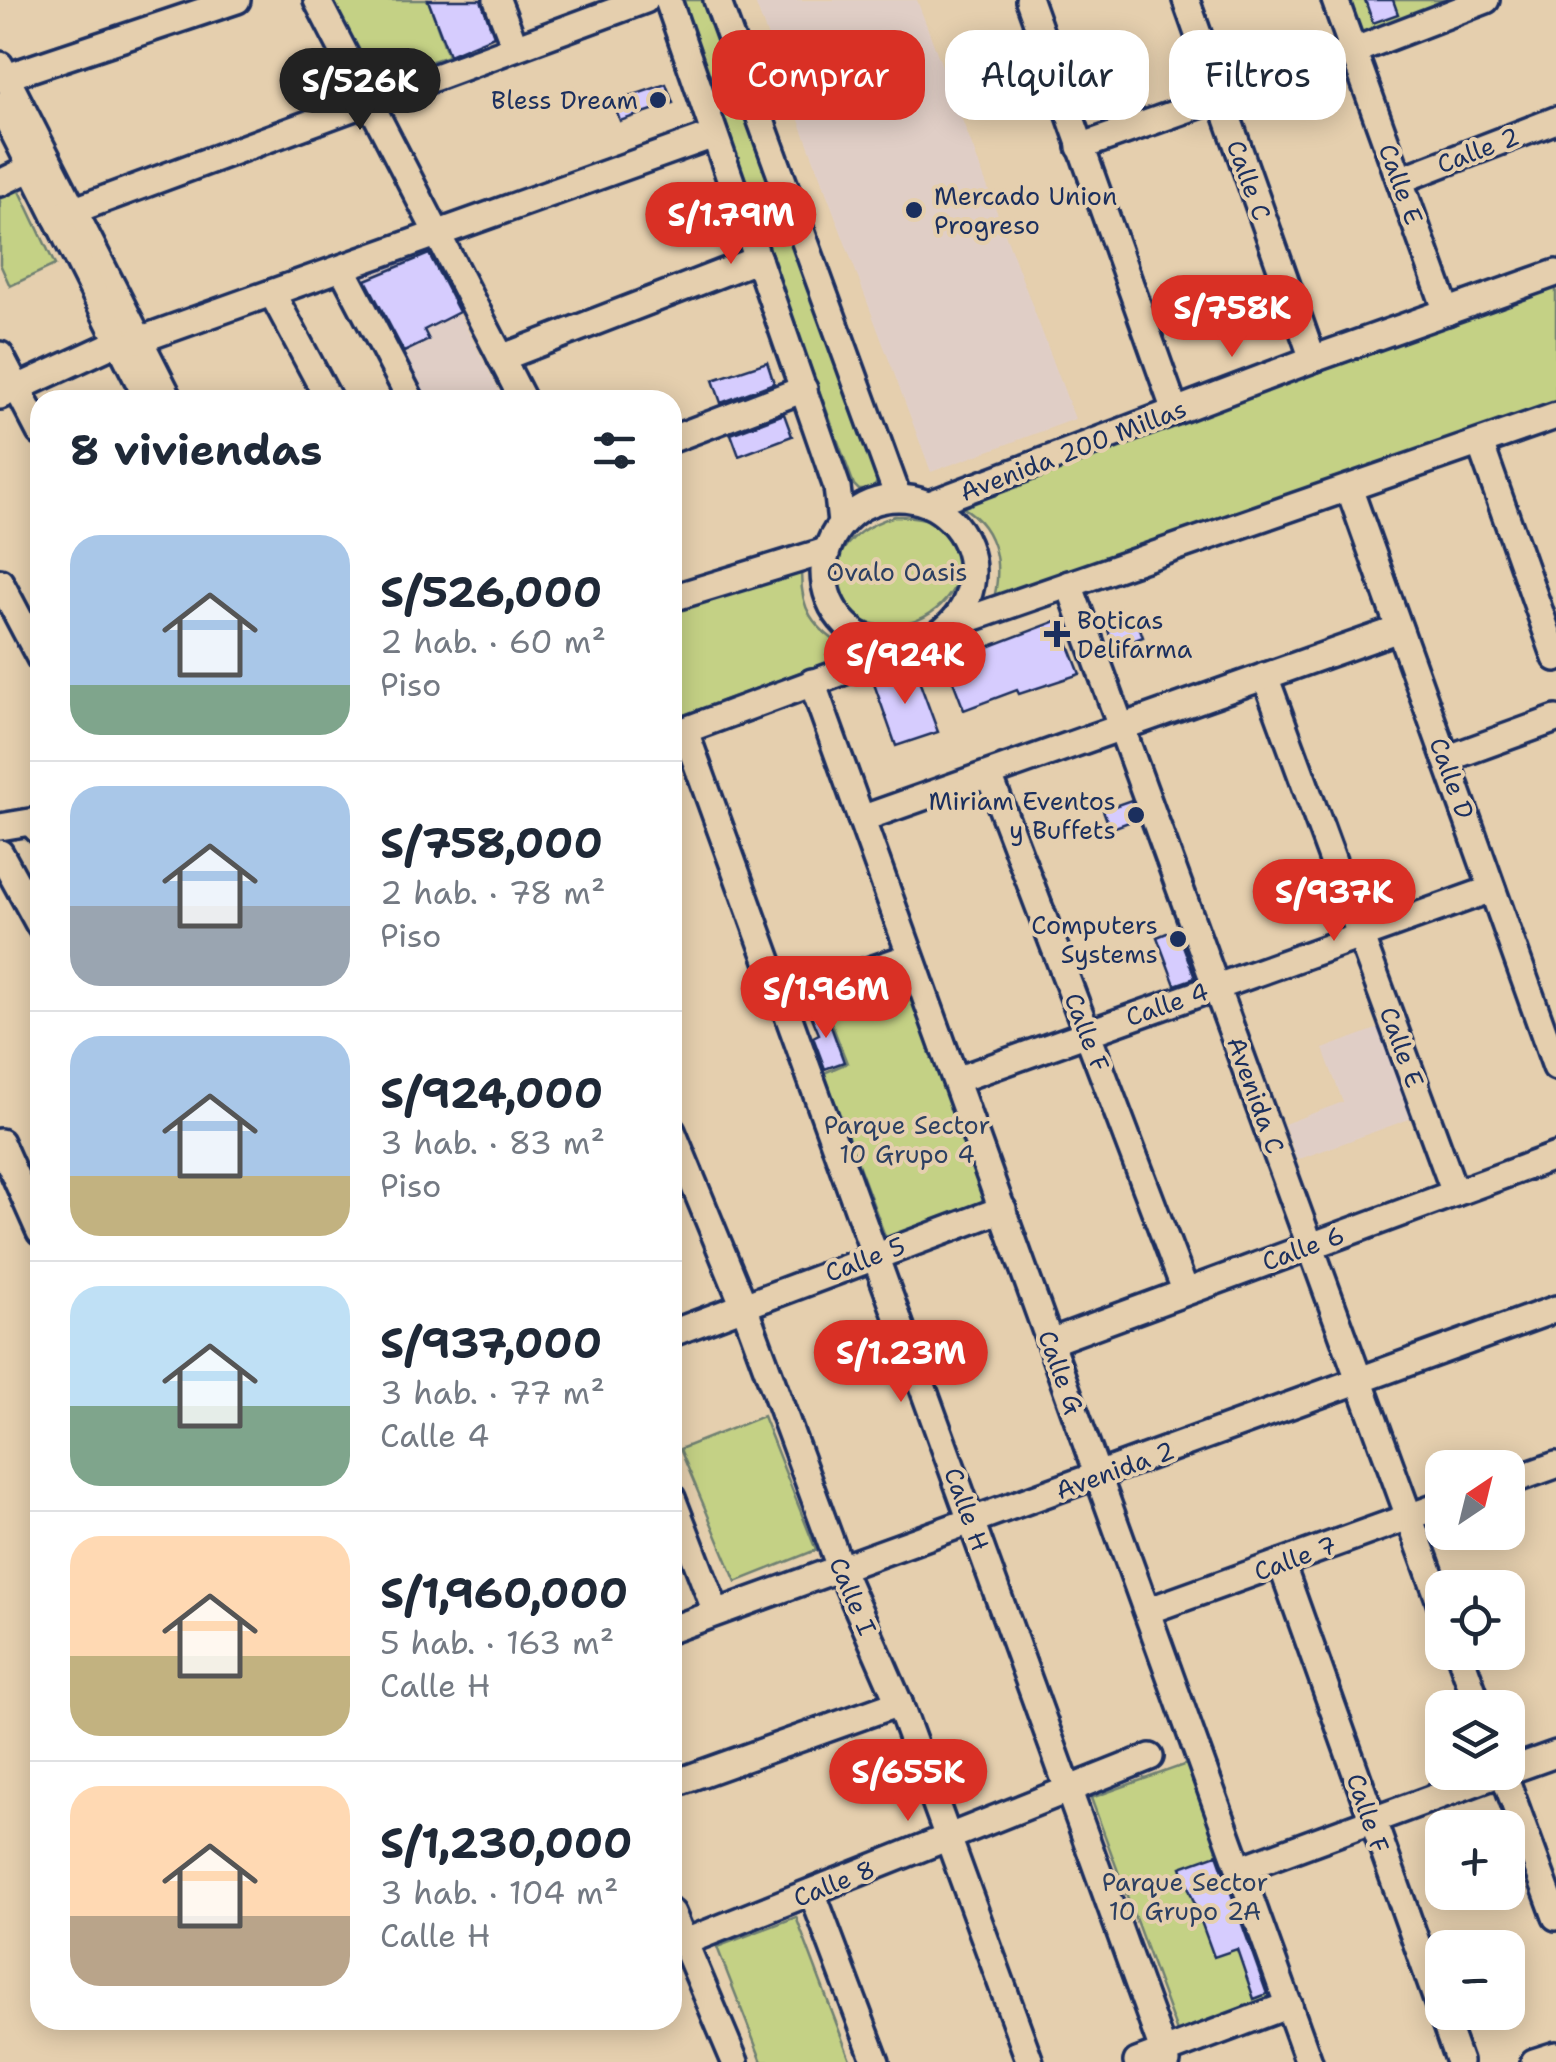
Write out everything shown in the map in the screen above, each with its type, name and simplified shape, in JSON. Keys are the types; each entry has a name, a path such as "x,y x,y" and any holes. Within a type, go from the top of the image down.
{"street":[{"path":"163,390 129,341 65,212 3,72 237,0"},
{"path":"317,0 518,390"},
{"path":"498,0 514,46"},
{"path":"65,212 644,0"},
{"path":"668,0 838,486 842,522"},
{"path":"717,0 898,497"},
{"path":"1030,0 1174,411"},
{"name":"Calle C","path":"1186,0 1196,30"},
{"name":"Calle E","path":"1335,0 1447,312"},
{"path":"1346,53 1486,0"},
{"path":"0,105 32,168 65,212"},
{"path":"1080,147 1169,115"},
{"name":"Calle C","path":"1227,120 1313,359"},
{"name":"Calle 2","path":"1400,180 1556,120"},
{"path":"9,392 129,341 714,135"},
{"path":"0,184 32,168"},
{"path":"501,358 758,259"},
{"path":"342,268 406,390"},
{"name":"Avenida 200 Millas","path":"930,504 1313,359 1556,274"},
{"path":"272,292 324,390"},
{"path":"129,341 145,390"},
{"path":"0,354 9,392 30,419"},
{"path":"682,435 804,389"},
{"path":"682,732 921,642 949,626 1556,416"},
{"path":"1480,443 1556,658"},
{"name":"Calle D","path":"1348,488 1492,889 1547,1016 1556,1067"},
{"path":"921,642 906,646 874,642 846,625 824,582 826,551 842,522 867,504 898,497 930,504 955,524 970,552 972,584 960,614 949,626"},
{"path":"682,595 826,551"},
{"path":"0,582 30,639"},
{"name":"Avenida C","path":"1069,584 1429,1570"},
{"path":"861,820 1399,629"},
{"name":"Calle E","path":"1265,676 1455,1193"},
{"name":"Calle G","path":"812,682 1310,2062"},
{"path":"1446,760 1556,719"},
{"name":"Calle H","path":"682,741 877,1254 1166,2057"},
{"name":"Calle F","path":"989,775 1185,1290"},
{"path":"0,827 30,822"},
{"path":"0,853 30,908"},
{"name":"Calle 4","path":"956,1080 1492,889"},
{"path":"782,1000 910,957"},
{"path":"0,1142 30,1210"},
{"name":"Calle I","path":"682,1155 744,1306 841,1570 900,1704 1030,2062"},
{"name":"Calle 6","path":"1050,1342 1556,1156"},
{"name":"Calle 5","path":"682,1329 1003,1209"},
{"name":"Avenida 2","path":"682,1625 1556,1309"},
{"path":"1525,1478 1554,1470"},
{"name":"Calle 7","path":"1147,1611 1425,1511"},
{"path":"682,1524 716,1612"},
{"name":"Calle F","path":"1281,1563 1458,2062"},
{"path":"682,1780 900,1704"},
{"path":"1525,1765 1556,1754"},
{"name":"Calle 8","path":"685,1942 1150,1757"},
{"path":"1240,1869 1455,1790"},
{"path":"1510,1790 1556,1917"},
{"path":"812,1892 876,2062"},
{"path":"682,1935 735,2062"},
{"path":"1138,2062 1166,2057 1289,2005"},
{"path":"1534,2062 1556,2055"}],"shaded area":[{"name":"Mercado Union Progreso","path":"754,0 917,0 945,74 945,120 962,120 1075,419 931,472 799,120 925,120 925,30 765,30"},
{"path":"432,243 465,311 459,314 499,390 416,390 359,280"},
{"path":"1379,1028 1412,1118 1297,1160 1284,1124 1343,1102 1323,1049"}],"green space":[{"path":"333,0 428,0 448,56 373,80"},
{"path":"675,0 706,0 717,30 712,30 712,100"},
{"path":"1348,0 1457,0 1361,35"},
{"path":"719,120 750,120 881,476 872,490 859,490"},
{"path":"19,189 55,265 10,286 0,264 0,198"},
{"path":"1556,287 1556,401 992,606 997,575 994,546 980,521 954,503"},
{"name":"Ovalo Oasis","path":"895,516 923,519 948,528 957,536 964,559 945,601 924,617 901,625 877,625 856,618 841,605 833,586 837,562 847,545 860,532"},
{"path":"802,560 802,592 810,616 827,635 853,653 682,716 682,602"},
{"name":"Parque Sector 10 Grupo 4","path":"903,973 991,1206 888,1244 824,1073 847,1063 824,1004"},
{"path":"763,1416 816,1550 736,1582 682,1448"},
{"name":"Parque Sector 10 Grupo 2A","path":"1192,1762 1278,1996 1177,2032 1091,1798"},
{"path":"796,1917 851,2062 762,2062 717,1947"}],"building":[{"path":"428,0 481,0 494,36 449,55"},
{"path":"1365,0 1393,0 1398,14 1373,23"},
{"path":"666,84 673,103 620,121 613,102"},
{"path":"429,254 459,312 424,330 429,340 404,352 366,280"},
{"path":"767,362 774,383 721,403 713,380"},
{"path":"784,414 792,436 739,456 731,434"},
{"path":"1059,620 1080,674 1019,694 1017,690 964,710 946,663"},
{"path":"1137,620 1143,637 1114,648 1108,630"},
{"path":"914,667 938,732 896,746 873,681"},
{"path":"1131,800 1137,819 1110,829 1103,810"},
{"path":"1177,929 1195,978 1175,985 1157,937"},
{"path":"825,1010 844,1062 825,1069 813,1037 819,1034 811,1015"},
{"path":"1217,1854 1267,1994 1254,1999 1237,1949 1214,1957 1181,1867"}],"place":[{"name":"Bless Dream","path":"658,100"},
{"name":"Mercado Union Progreso","path":"914,210"},
{"name":"Boticas Delifarma","path":"1057,634"},
{"name":"Miriam Eventos y Buffets","path":"1136,815"},
{"name":"Computers Systems","path":"1178,939"}]}
